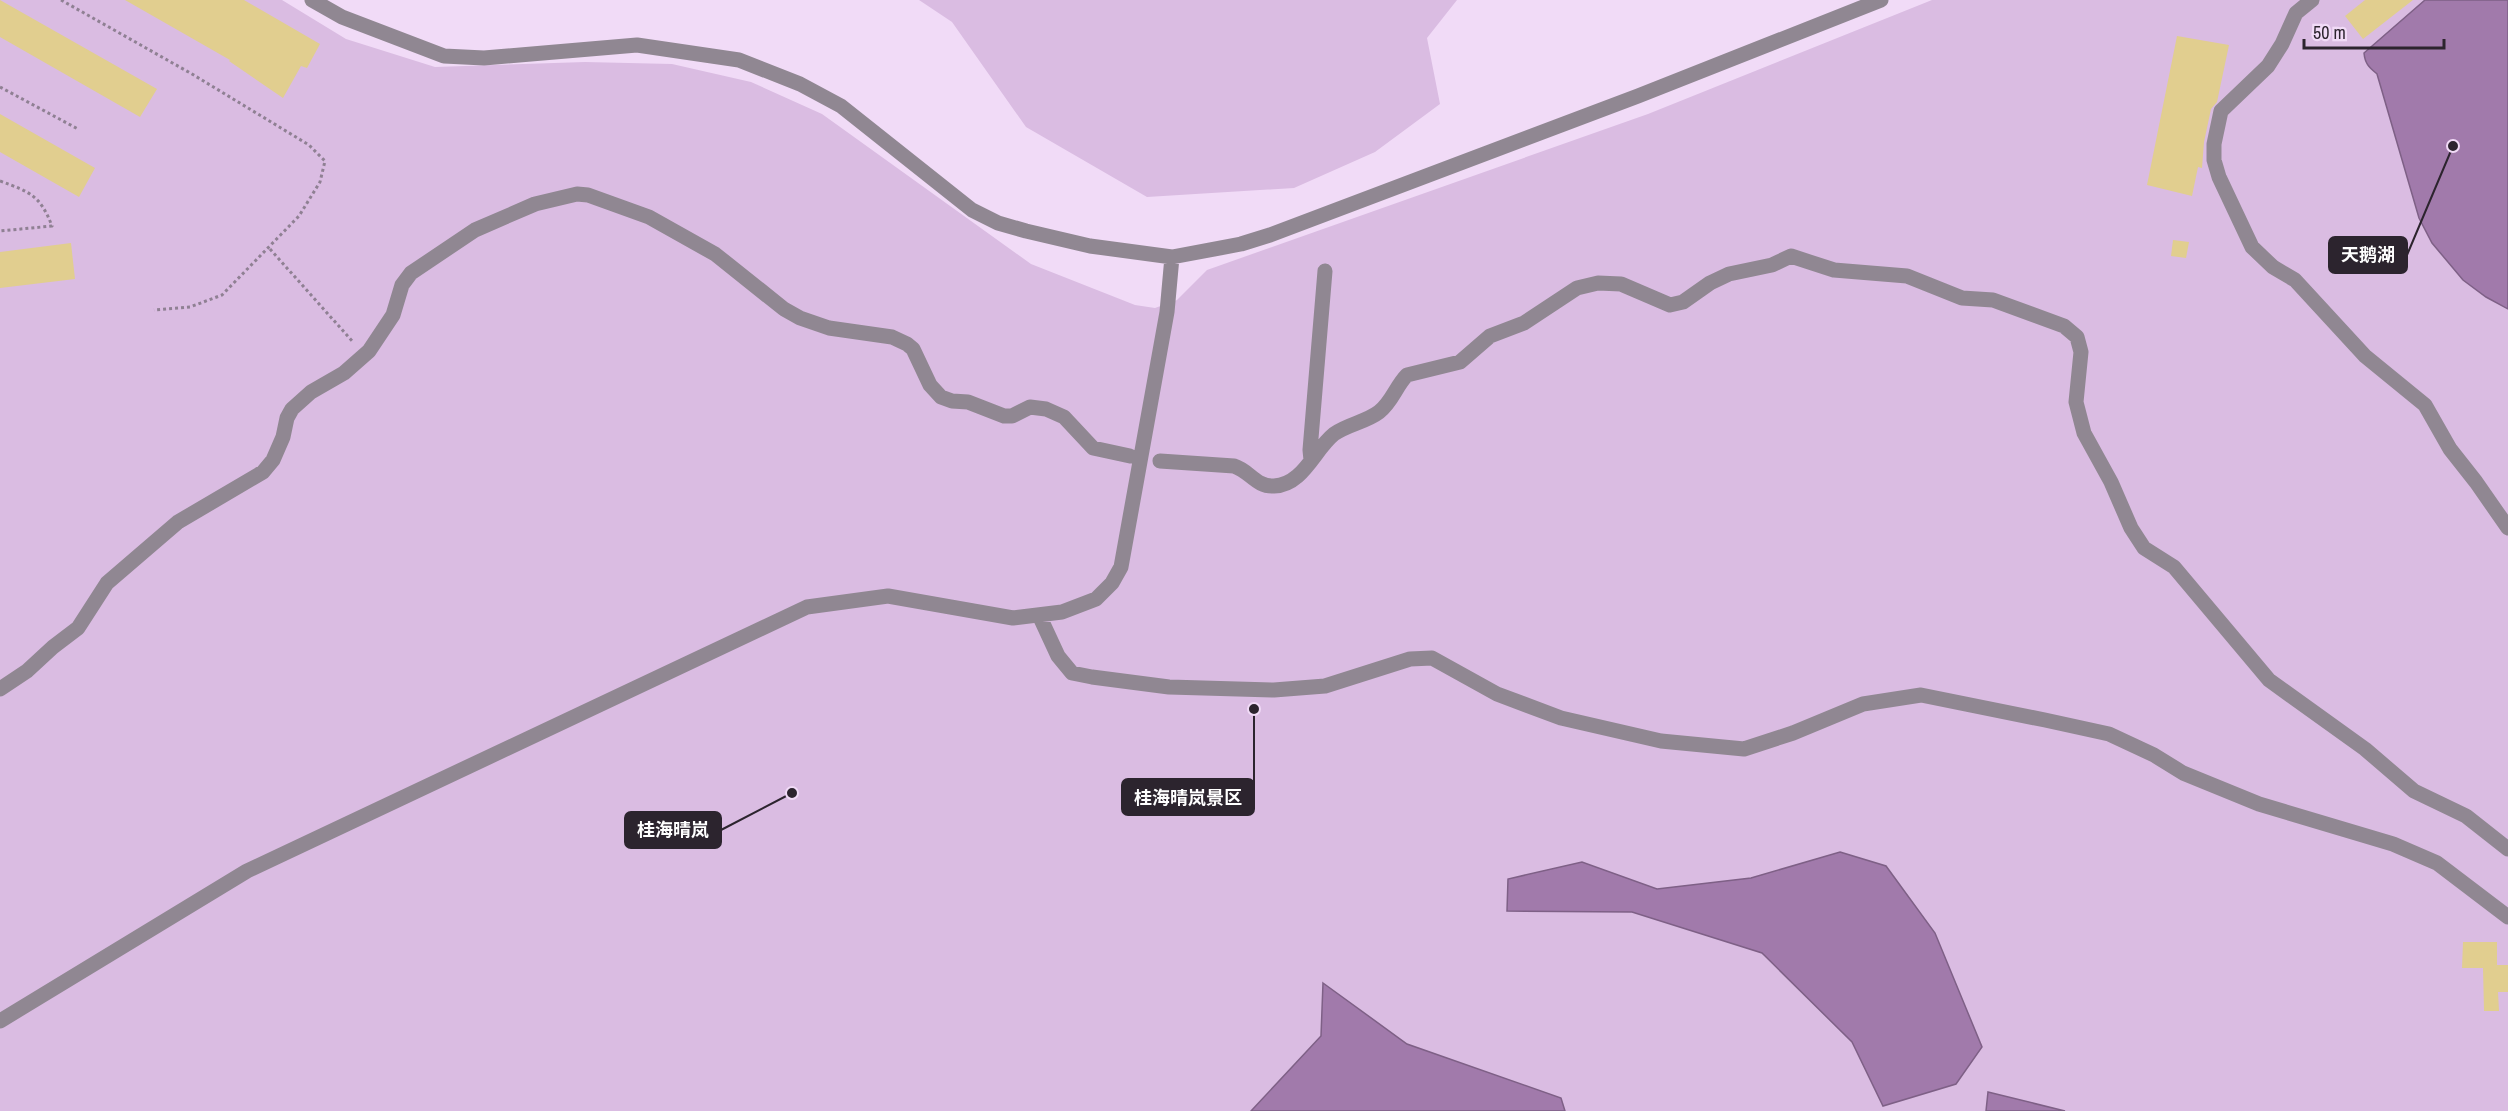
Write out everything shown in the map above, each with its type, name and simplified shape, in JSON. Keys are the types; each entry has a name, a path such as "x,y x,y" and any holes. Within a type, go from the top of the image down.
{"street":[{"path":"312,0 342,16 444,56 484,58 637,45 739,60 801,84 841,106 963,203 998,223 1090,246 1172,257 1241,244 1270,235 1638,96 1881,0"},
{"path":"2312,0 2296,13 2282,44 2268,66 2221,111 2214,144 2214,160 2219,177 2245,236 2258,255 2295,280 2365,356 2425,405 2450,449 2508,528"},
{"path":"0,689 27,671 78,628 107,583 178,522 263,472 273,460 292,409 311,392 344,373 365,355 386,328 393,315 402,285 411,273 485,226 536,204 563,196 588,195 649,218 714,254 784,309 800,318 829,328 892,337 907,344 913,349 930,385 941,397 952,401 968,402 1004,416 1012,416 1030,407 1046,410 1064,417 1093,448 1130,456"},
{"path":"1160,461 1234,466 1247,473 1258,483 1271,487 1288,483 1335,434 1378,412 1389,403 1407,375 1460,362 1490,336 1524,323 1577,288 1598,283 1621,284 1670,305 1683,302 1710,283 1729,274 1772,265 1791,256 1834,270 1907,276 1962,298 1992,300 2064,326 2076,337 2081,352 2076,402 2084,433 2111,482 2131,528 2144,548 2174,567 2268,680 2365,749 2414,791 2466,816 2508,849"},
{"path":"0,1021 247,871 807,607 888,596 1013,618 1062,612 1096,598 1112,583 1121,567 1167,312 1172,257"},
{"path":"1311,460 1325,270"},
{"path":"1039,615 1058,656 1072,673 1092,677 1169,687 1274,690 1325,686 1410,659 1432,658 1497,694 1561,718 1661,741 1744,749 1793,733 1863,704 1922,695 2109,734 2154,755 2183,773 2259,804 2393,844 2437,863 2508,917"}],"path":[{"path":"61,0 192,74 318,152 325,161 320,182 299,216 270,249 222,295 190,307 154,310"},
{"path":"0,87 78,129"},
{"path":"0,181 26,190 44,205 52,226 0,231"},
{"path":"270,249 365,355"}],"shaded area":[{"path":"0,0 282,0 346,39 435,67 585,62 672,64 751,82 822,114 1031,264 1135,305 1155,308 1177,300 1207,270 1648,114 1932,0 2508,0 2508,1111 0,1111"},
{"path":"919,0 1457,0 1427,38 1440,104 1375,152 1294,188 1147,197 1026,127 952,22"},
{"path":"2425,0 2508,0 2508,309 2486,297 2463,280 2432,243 2419,218 2377,74 2365,60 2364,53"},
{"path":"1840,852 1886,866 1935,933 1982,1047 1956,1084 1883,1106 1852,1042 1762,953 1632,912 1507,911 1508,879 1582,862 1657,889 1751,878"},
{"path":"1323,983 1407,1044 1561,1098 1565,1111 1251,1111 1321,1036"},
{"path":"1988,1092 2065,1111 1986,1111"}],"building":[{"path":"0,0 157,89 140,117 0,37"},
{"path":"125,0 244,0 320,44 307,68 301,66 283,98 230,60"},
{"path":"2365,0 2413,0 2363,39 2345,16"},
{"path":"2177,36 2229,45 2217,102 2211,109 2204,142 2202,168 2198,167 2192,196 2147,185"},
{"path":"0,114 95,168 79,197 0,152"},
{"path":"2173,240 2189,242 2186,258 2171,256"},
{"path":"71,243 75,279 0,288 0,252"},
{"path":"2463,942 2497,942 2497,965 2508,965 2508,992 2498,992 2499,1011 2484,1011 2483,968 2462,968"}],"place":[{"name":"天鹅湖","path":"2453,146"},
{"name":"桂海晴岚景区","path":"1254,709"},
{"name":"桂海晴岚","path":"792,793"}]}
